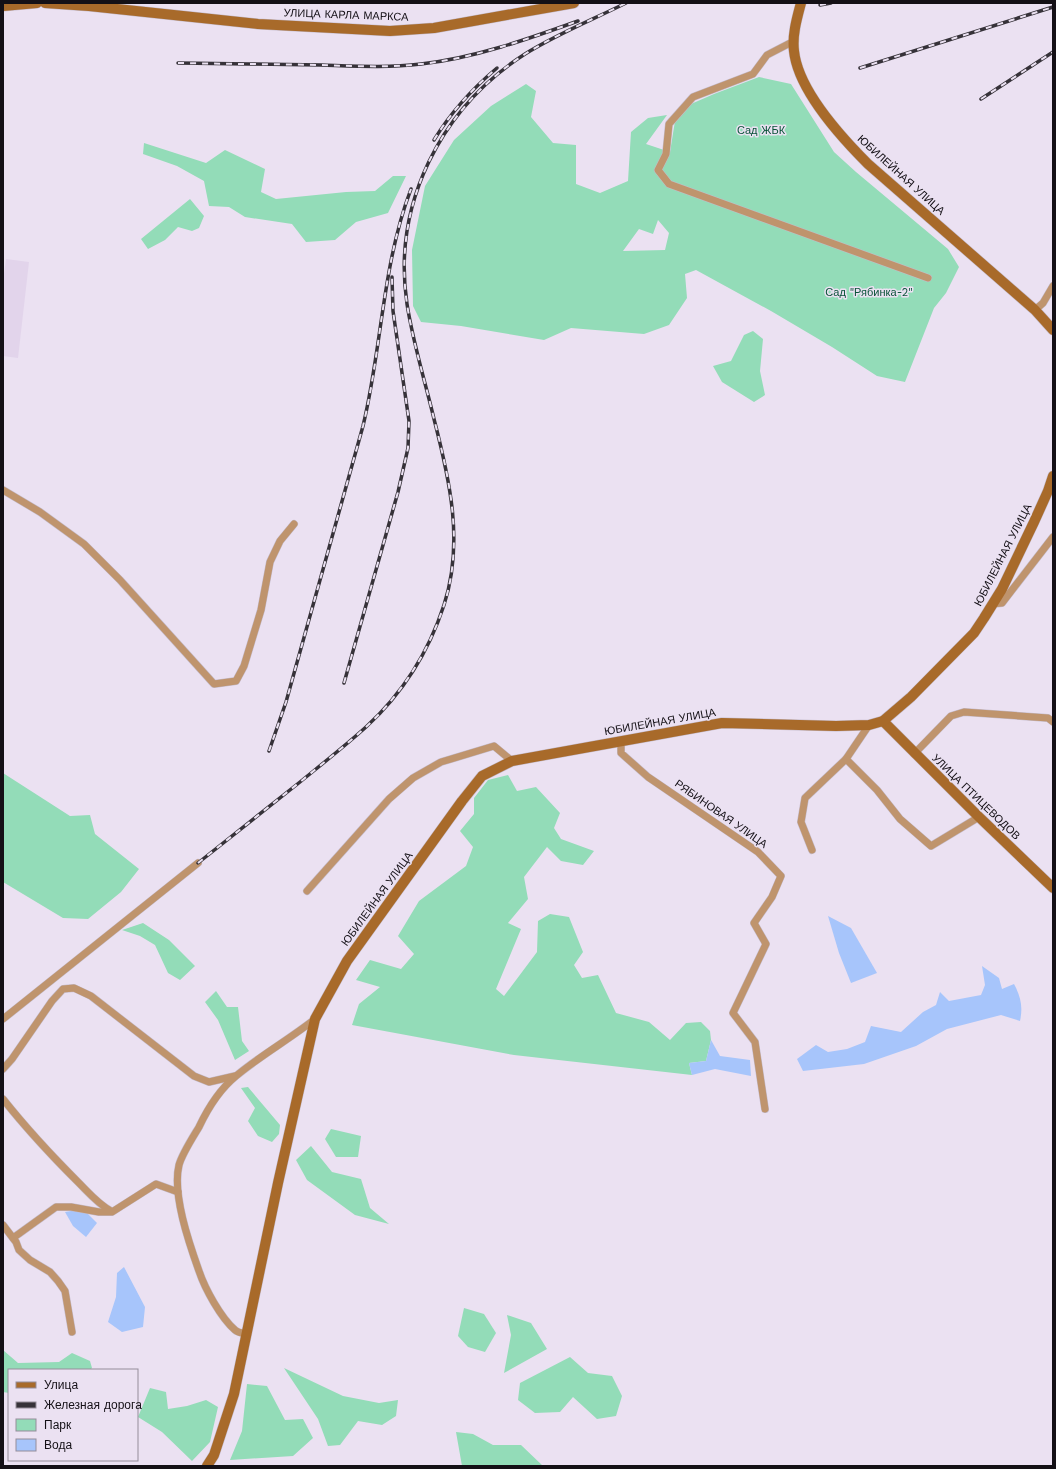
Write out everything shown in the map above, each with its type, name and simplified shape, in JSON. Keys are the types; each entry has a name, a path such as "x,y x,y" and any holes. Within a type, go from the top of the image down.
{"street":[{"path":"3,6 37,3"},
{"name":"УЛИЦА КАРЛА МАРКСА","path":"45,3 89,6 258,24 390,31 434,28 574,3"},
{"name":"ЮБИЛЕЙНАЯ УЛИЦА","path":"801,3 794,40 795,60 811,94 822,111 852,148 868,164 1035,310 1053,330"},
{"path":"794,40 767,55 753,74 693,97 670,124 666,154 658,170 669,184 928,278"},
{"path":"1035,310 1043,303 1053,286"},
{"name":"ЮБИЛЕЙНАЯ УЛИЦА","path":"207,1466 214,1455 234,1394 278,1183 315,1019 347,961 462,801 482,776 512,761 722,723 869,726 883,721 911,697 974,633 1002,589 1048,491 1053,476"},
{"path":"3,490 40,512 84,544 120,580 214,684 236,681 244,666 261,610 270,562 280,541 294,524"},
{"path":"992,604 1002,603 1053,537"},
{"path":"914,754 950,716 964,712 1048,718 1053,722"},
{"name":"УЛИЦА ПТИЦЕВОДОВ","path":"883,721 914,754 1053,888"},
{"path":"812,850 801,822 805,798 846,759 869,726"},
{"name":"РЯБИНОВАЯ УЛИЦА","path":"621,742 621,753 648,777 758,852 781,876 772,897 754,923 766,944 733,1014 754,1042 765,1108"},
{"path":"307,891 389,799 413,778 441,762 494,746 512,761"},
{"path":"846,759 877,790 900,819 931,846 979,817"},
{"path":"3,1019 198,863"},
{"path":"3,1068 12,1059 52,1001 63,989 74,988 91,996 194,1076 209,1082 235,1076"},
{"path":"246,1334 236,1331 211,1298 200,1274 190,1246 178,1192 179,1164 216,1096 235,1076 298,1033 315,1019"},
{"path":"3,1099 22,1123 62,1166 102,1206 112,1212"},
{"path":"13,1238 56,1207 71,1207 99,1212 112,1212 156,1184 178,1192"},
{"path":"3,1225 13,1238 19,1250 30,1260 50,1272 65,1291 72,1332"}],"shaded area":[{"path":"6,259 29,262 18,358 3,356 3,281"}],"green space":[{"path":"759,77 791,84 834,152 948,249 959,267 946,293 934,308 905,382 877,376 771,311 696,270 685,274 687,298 669,325 644,334 571,328 544,340 461,326 421,322 413,306 412,250 425,186 454,140 491,106 526,84 536,91 531,117 553,143 576,145 576,184 600,193 628,181 631,132 648,118 667,115 646,144 670,152 675,121 691,104","holes":["658,220 669,233 665,250 623,251 639,229 653,234"]},
{"path":"144,143 206,163 225,150 265,169 261,192 276,199 346,192 375,191 393,176 406,176 388,213 356,222 335,240 306,242 292,224 245,217 229,207 209,206 204,181 177,166 143,154"},
{"path":"190,199 204,216 199,228 192,231 178,227 165,240 148,249 141,239"},
{"path":"753,331 763,339 760,371 765,395 754,402 722,382 713,366 731,361 744,335"},
{"path":"3,773 70,816 90,815 95,834 139,869 121,892 88,919 63,918 3,882"},
{"path":"508,775 517,791 536,787 560,813 554,828 561,839 594,851 583,865 561,861 547,847 524,877 528,899 508,923 521,929 496,989 504,996 537,952 538,921 550,914 569,917 583,952 574,965 582,978 598,975 616,1013 649,1022 670,1040 686,1023 701,1022 710,1031 711,1040 706,1061 689,1063 692,1075 514,1055 352,1025 359,1004 380,987 356,980 370,960 401,969 414,954 398,936 419,901 466,866 473,847 460,831 474,814 474,798 488,780"},
{"path":"143,923 169,940 195,966 180,980 168,973 155,945 140,936 122,930"},
{"path":"216,991 227,1007 238,1007 242,1041 249,1051 235,1060 218,1020 205,1002"},
{"path":"248,1087 280,1125 279,1134 272,1142 258,1136 248,1121 255,1108 241,1088"},
{"path":"331,1129 361,1136 358,1157 336,1157 325,1139"},
{"path":"311,1146 332,1172 361,1179 370,1208 389,1224 355,1215 307,1180 296,1160"},
{"path":"464,1308 484,1314 496,1333 485,1352 468,1347 458,1336"},
{"path":"507,1315 531,1323 547,1349 504,1373 511,1335"},
{"path":"3,1350 18,1363 59,1362 72,1353 90,1361 91,1369 8,1369 8,1393 3,1392"},
{"path":"570,1357 588,1373 612,1376 622,1396 616,1416 597,1419 573,1397 560,1412 535,1413 518,1400 520,1383"},
{"path":"284,1368 343,1396 379,1403 398,1400 396,1416 382,1425 358,1421 340,1445 328,1446 318,1419"},
{"path":"247,1384 267,1386 285,1420 303,1419 313,1438 293,1456 230,1460 242,1431"},
{"path":"150,1388 166,1392 168,1409 187,1406 206,1400 218,1407 210,1442 192,1461 162,1432 138,1417"},
{"path":"456,1432 473,1434 493,1445 521,1445 543,1466 462,1466"}],"water":[{"path":"828,916 851,928 877,973 851,983 839,953"},
{"path":"982,966 999,978 1002,989 1014,984 1021,1002 1020,1021 1001,1015 947,1029 916,1046 864,1064 803,1071 797,1059 816,1045 828,1052 847,1049 865,1042 871,1026 901,1032 923,1012 936,1005 940,992 949,1001 981,995 985,985"},
{"path":"711,1040 720,1056 750,1060 751,1076 715,1069 692,1075 689,1063 706,1061"},
{"path":"83,1209 97,1223 86,1237 73,1226 65,1212"},
{"path":"124,1267 145,1307 143,1327 122,1332 108,1322 116,1297 117,1273"}],"railway":[{"path":"198,863 300,782 366,727 403,686 431,639 444,605 450,582 454,535 445,466 416,348 407,304 404,267 407,230 416,195 429,162 447,130 469,102 495,76 537,47 626,3"},
{"path":"820,5 831,3"},
{"path":"860,68 1053,7"},
{"path":"178,63 371,66 421,64 481,53 578,21"},
{"path":"981,99 1053,52"},
{"path":"434,140 462,101 497,68"},
{"path":"269,751 286,702 363,426 394,247 401,218 411,189"},
{"path":"344,683 398,492 408,448 409,421 393,311 392,277"}],"park label":[{"name":"Сад ЖБК","path":"761,130"},
{"name":"Сад \"Рябинка-2\"","path":"869,292"}]}
